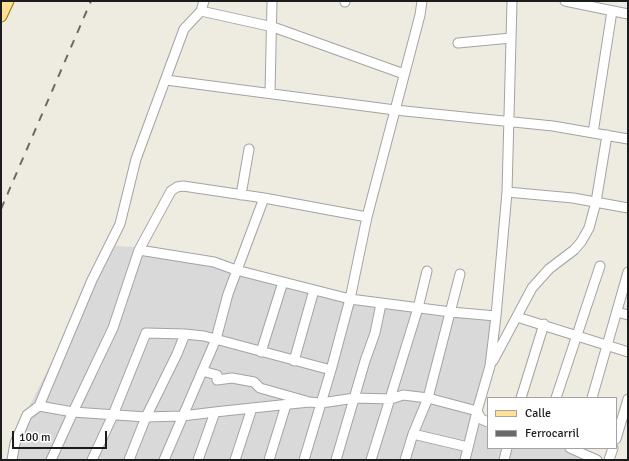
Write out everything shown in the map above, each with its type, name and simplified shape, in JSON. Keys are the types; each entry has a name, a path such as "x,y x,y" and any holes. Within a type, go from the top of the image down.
{"main road":[{"path":"1,16 8,1"}],"street":[{"path":"12,460 15,443 27,415 39,406 92,280 120,224 136,159 184,29 201,11 204,1"},
{"path":"270,93 273,27 272,1"},
{"path":"304,460 331,370 350,299 367,217 420,15 422,1"},
{"path":"465,460 490,366 496,316 507,192 512,1"},
{"path":"565,1 628,14"},
{"path":"201,11 273,27 404,74"},
{"path":"593,133 612,11"},
{"path":"458,42 511,38"},
{"path":"166,80 395,110 552,126 628,139"},
{"path":"490,366 532,288 549,269 574,250 581,242 589,228 596,202 607,135"},
{"path":"242,195 248,149"},
{"path":"51,460 72,412 113,328 139,250 172,191 177,187 183,186 264,198 367,217"},
{"path":"507,192 573,198 628,208"},
{"path":"164,460 216,339 236,270 264,198"},
{"path":"139,250 214,262 236,270 350,299 382,304 496,316"},
{"path":"556,397 600,266"},
{"path":"371,460 418,308 427,271"},
{"path":"405,460 413,434 428,398 460,274"},
{"path":"592,397 627,277"},
{"path":"261,352 283,282"},
{"path":"294,361 314,290"},
{"path":"336,460 365,361 375,333 382,304"},
{"path":"617,312 628,315"},
{"path":"517,317 544,324 628,352"},
{"path":"521,397 544,324"},
{"path":"92,460 113,415 146,333 204,336 331,370"},
{"path":"129,460 146,418 177,354 184,334"},
{"path":"202,371 217,375 217,380 232,378 254,382 260,388 309,402"},
{"path":"39,406 72,412 146,418 182,416 309,402 321,403 355,398 391,398 403,396 428,398 477,411"},
{"path":"617,435 628,399"},
{"path":"269,460 286,405"},
{"path":"235,460 252,408"},
{"path":"477,411 481,420 487,422"},
{"path":"198,460 214,412"},
{"path":"413,434 468,447"},
{"path":"504,460 507,449"},
{"path":"575,449 597,460"},
{"path":"609,460 613,449"}],"shaded area":[{"path":"105,245 144,248 348,296 492,315 489,359 479,419 487,423 487,449 565,449 598,460 7,460 30,405 58,349"}],"railway":[{"path":"1,209 91,1"}]}
